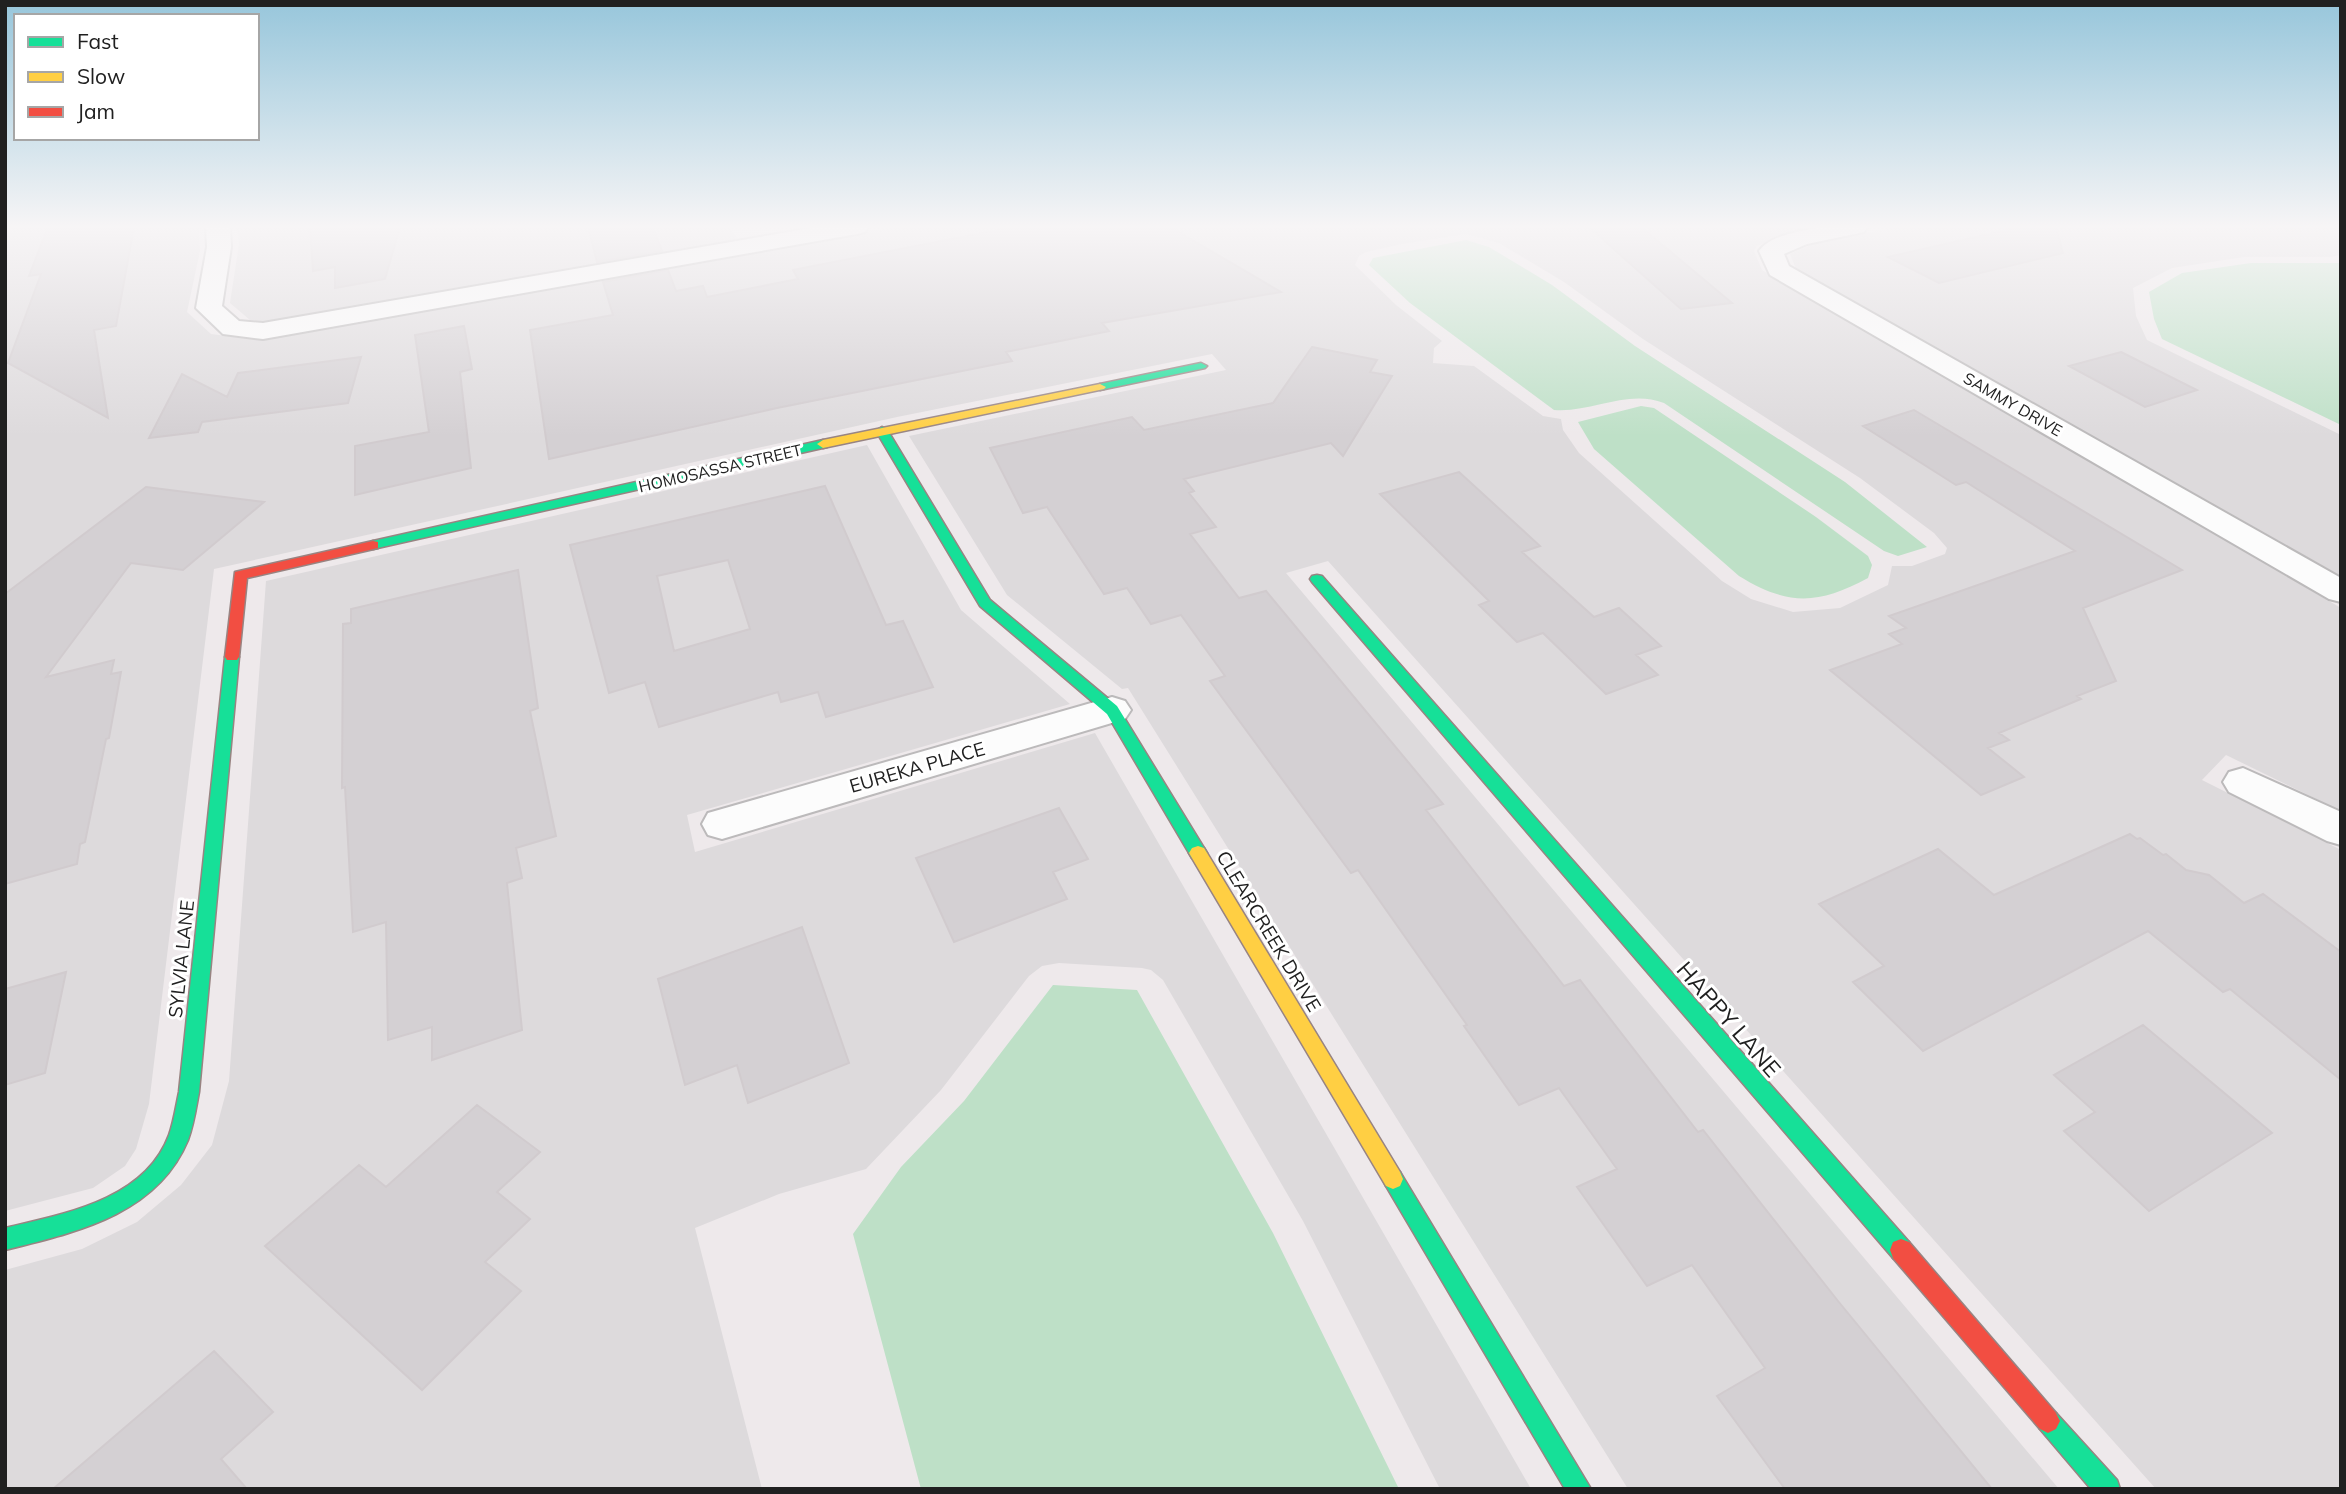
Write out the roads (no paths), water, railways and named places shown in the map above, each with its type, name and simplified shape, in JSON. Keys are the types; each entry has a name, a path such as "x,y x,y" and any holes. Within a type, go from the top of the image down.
{"street":[{"path":"211,297 209,308 232,327 263,331 440,297"},
{"name":"SAMMY DRIVE","path":"1826,297 2341,592"},
{"name":"HOMOSASSA STREET","path":"240,575 882,431 1201,366"},
{"name":"CLEARCREEK DRIVE","path":"882,431 985,603 1112,710 1579,1489"},
{"name":"SYLVIA LANE","path":"5,1239 93,1217 126,1199 157,1172 176,1144 189,1092 240,575"},
{"name":"HAPPY LANE","path":"1317,579 2108,1489"},
{"name":"EUREKA PLACE","path":"722,824 1112,710"},
{"path":"2243,782 2341,830"}]}
